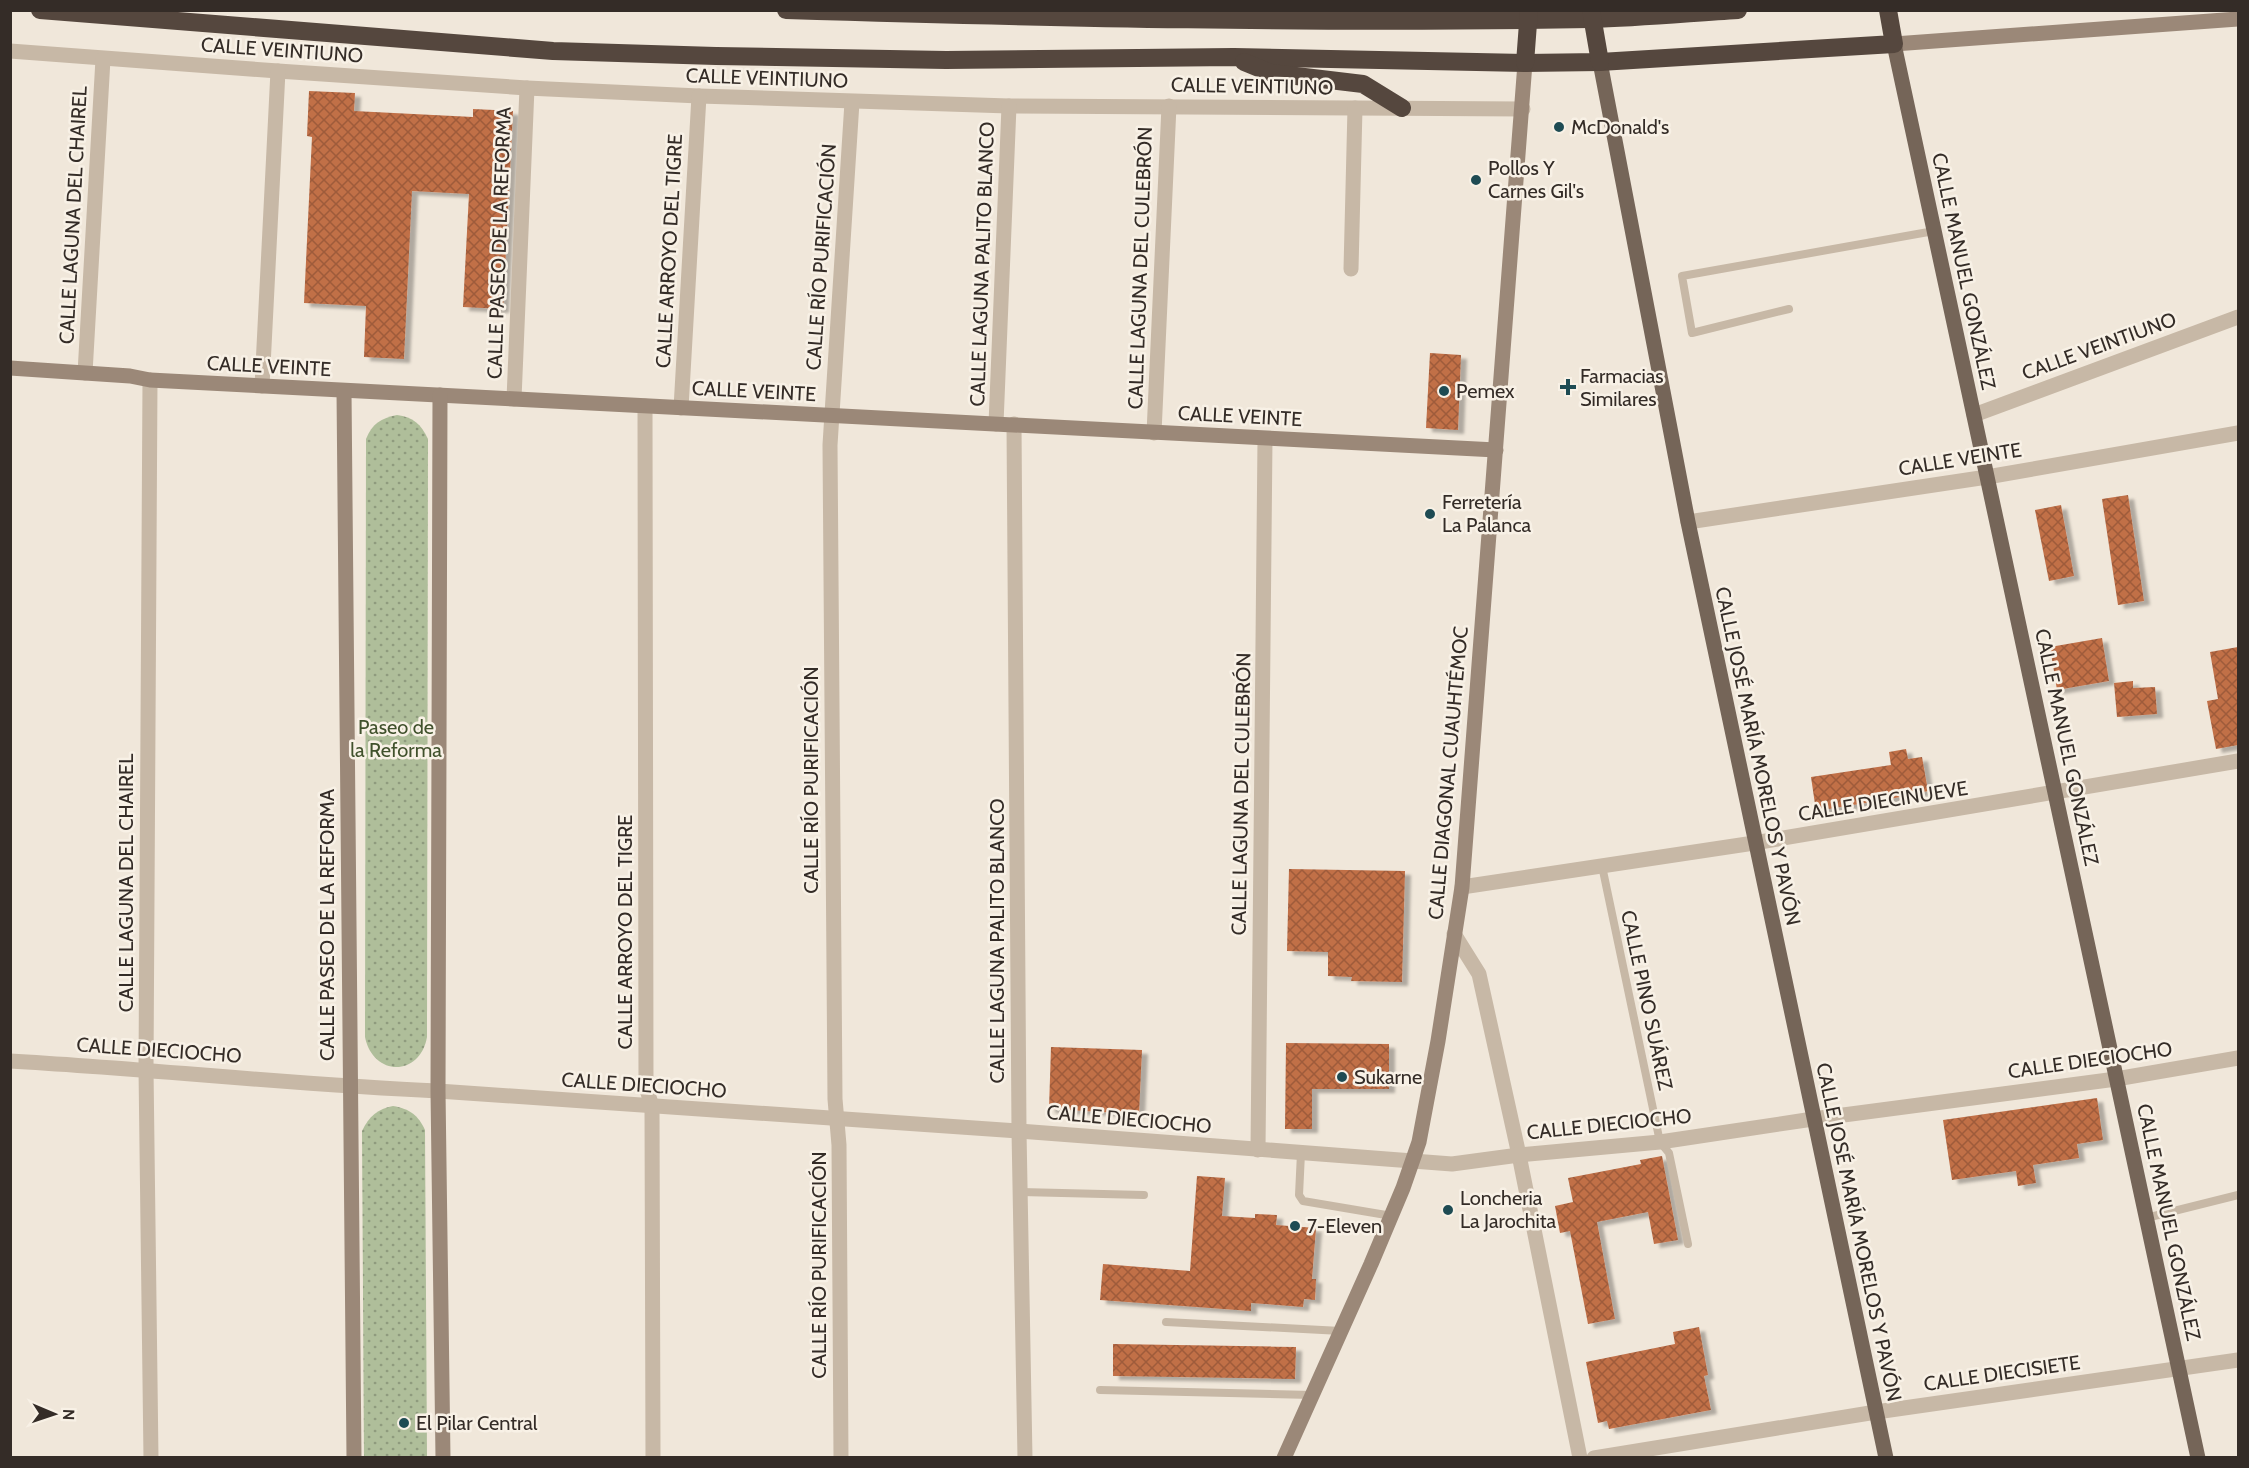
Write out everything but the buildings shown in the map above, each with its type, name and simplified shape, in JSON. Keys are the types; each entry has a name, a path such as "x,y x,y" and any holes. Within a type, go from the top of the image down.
{"highway":[{"path":"40,10 553,51 946,60 1234,57 1525,63 1600,62 1894,45 1888,10"},
{"path":"786,10 974,16 1409,21 1528,15 1738,10"},
{"path":"1409,21 1431,10"},
{"path":"1525,63 1528,15"},
{"path":"1592,15 1600,62"},
{"path":"1234,57 1271,73 1363,84 1402,108"}],"main road":[{"name":"CALLE MANUEL GONZÁLEZ","path":"1894,45 2198,1458"},
{"name":"CALLE JOSÉ MARÍA MORELOS Y PAVÓN","path":"1600,62 1688,522 1754,843 1886,1458"}],"street":[{"path":"1894,45 2238,19"},
{"name":"CALLE VEINTIUNO","path":"10,51 527,88 852,102 1009,106 1523,109"},
{"name":"CALLE LAGUNA DEL CHAIREL","path":"85,373 103,59"},
{"name":"CALLE DIAGONAL CUAUHTÉMOC","path":"1284,1458 1392,1216 1419,1142 1431,1079 1462,886 1525,63"},
{"path":"262,386 278,71"},
{"name":"CALLE PASEO DE LA REFORMA","path":"514,399 527,88"},
{"name":"CALLE ARROYO DEL TIGRE","path":"681,408 699,96"},
{"name":"CALLE RÍO PURIFICACIÓN","path":"841,1458 839,1157 834,1075 830,445 852,102"},
{"name":"CALLE LAGUNA PALITO BLANCO","path":"996,424 1009,106"},
{"name":"CALLE LAGUNA DEL CULEBRÓN","path":"1154,433 1169,106"},
{"path":"1351,269 1355,108"},
{"name":"CALLE VEINTIUNO","path":"1974,415 2238,317"},
{"name":"CALLE VEINTE","path":"10,368 130,376 150,380 344,392 440,395 1496,450"},
{"name":"CALLE LAGUNA DEL CHAIREL","path":"150,380 146,1069 151,1458"},
{"name":"CALLE PASEO DE LA REFORMA","path":"344,392 354,1458"},
{"path":"440,395 438,1091 443,1458"},
{"name":"CALLE ARROYO DEL TIGRE","path":"645,406 646,1086 652,1107 653,1458"},
{"name":"CALLE LAGUNA PALITO BLANCO","path":"1014,424 1019,1131 1025,1458"},
{"name":"CALLE VEINTE","path":"1688,522 1987,477 2238,433"},
{"name":"CALLE LAGUNA DEL CULEBRÓN","path":"1258,1150 1265,439"},
{"name":"CALLE DIECINUEVE","path":"1462,886 1754,843 2238,761"},
{"path":"1454,934 1479,974 1519,1155 1580,1458"},
{"name":"CALLE DIECIOCHO","path":"10,1060 146,1069 349,1087 438,1091 1019,1131 1452,1164 1519,1155 1660,1142 2116,1078 2238,1058"},
{"name":"CALLE DIECISIETE","path":"1594,1458 1876,1412 2238,1360"}],"lane":[{"path":"1789,309 1692,333 1682,276 1934,231"},
{"name":"CALLE PINO SUÁREZ","path":"1602,866 1660,1142 1669,1153 1688,1244"},
{"path":"1301,1153 1299,1195 1303,1201 1392,1216"},
{"path":"1021,1192 1144,1195"},
{"path":"2146,1218 2238,1195"},
{"path":"1166,1322 1341,1331"},
{"path":"1100,1390 1312,1395"}],"green space":[{"name":"Paseo de la Reforma","path":"397,415 408,417 416,422 428,439 427,1037 423,1050 415,1060 396,1067 377,1060 365,1037 366,439 378,422"},
{"path":"393,1106 413,1114 425,1130 427,1457 364,1457 362,1131 374,1114"}],"place":[{"name":"McDonald's","path":"1559,127"},
{"name":"Pollos Y Carnes Gil's","path":"1476,180"},
{"name":"Farmacias Similares","path":"1568,387"},
{"name":"Pemex","path":"1444,391"},
{"name":"Ferretería La Palanca","path":"1430,514"},
{"name":"Sukarne","path":"1342,1077"},
{"name":"Loncheria La Jarochita","path":"1448,1210"},
{"name":"7-Eleven","path":"1295,1226"},
{"name":"El Pilar Central","path":"404,1423"}]}
